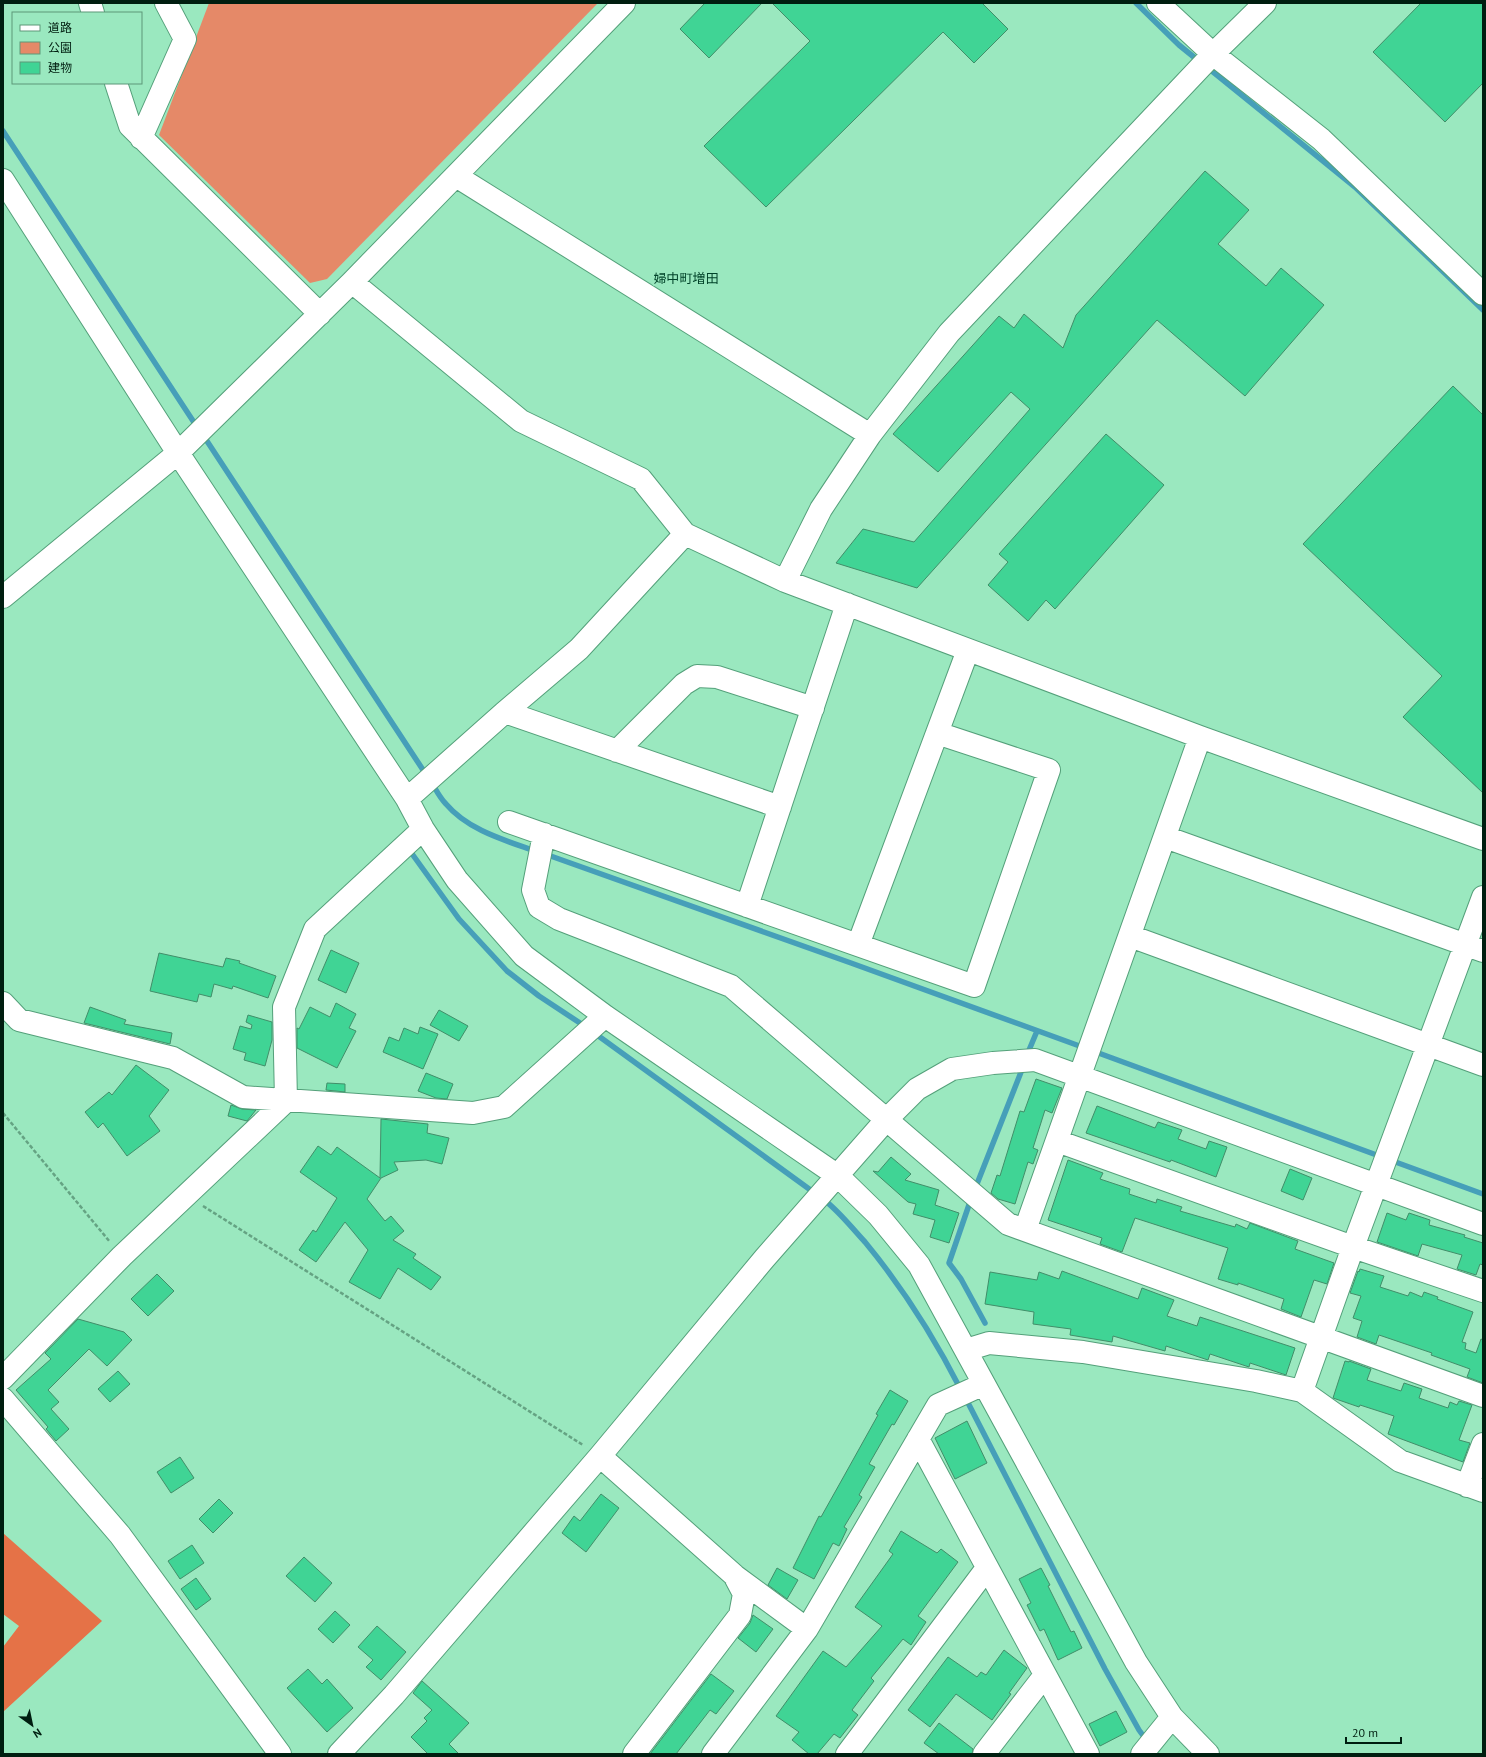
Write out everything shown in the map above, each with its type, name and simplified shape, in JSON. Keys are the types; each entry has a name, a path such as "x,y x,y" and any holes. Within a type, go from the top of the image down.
{"street":[{"path":"141,138 185,39 164,3"},
{"path":"3,597 178,453 352,282 624,3"},
{"path":"1158,3 1212,54 1321,140 1483,294"},
{"path":"785,581 821,509 870,435 949,333 1212,54 1264,3"},
{"path":"116,84 130,126 320,314"},
{"path":"456,176 870,435"},
{"path":"3,180 178,453 407,799 423,829 457,880 524,956 605,1016 838,1176 878,1215 918,1265 1136,1662 1172,1717 1208,1754"},
{"path":"352,282 521,421 641,480 685,534 785,581 1200,737 1483,839"},
{"path":"407,799 579,649 685,534"},
{"path":"747,906 848,604"},
{"path":"858,946 968,650"},
{"path":"617,751 684,684 697,676 717,677 813,708"},
{"path":"505,712 780,807"},
{"path":"509,822 974,986 1049,770 937,733"},
{"path":"1025,1230 1200,737"},
{"path":"3,1378 122,1256 286,1101 284,1007 315,929 423,829"},
{"path":"544,834 533,890 538,907 559,919 731,986 1008,1224 1483,1396"},
{"path":"1165,837 1474,948"},
{"path":"1302,1391 1353,1247 1428,1045 1474,948 1483,897"},
{"path":"1130,936 1483,1065"},
{"path":"3,1003 19,1020 172,1058 243,1097 473,1113 504,1107 605,1016"},
{"path":"340,1754 394,1695 600,1456 764,1259 886,1120 918,1089 952,1069 993,1063 1035,1060 1483,1224"},
{"path":"1057,1141 1353,1247 1483,1291"},
{"path":"966,1350 989,1343 1083,1352 1256,1381 1302,1391 1400,1461 1475,1489 1483,1444"},
{"path":"713,1754 807,1629 938,1405 984,1384"},
{"path":"3,1399 120,1535 280,1754"},
{"path":"918,1439 1088,1754"},
{"path":"600,1456 734,1575 807,1629"},
{"path":"847,1754 987,1568"},
{"path":"634,1754 740,1615 744,1594 734,1575"},
{"path":"984,1754 1045,1675"},
{"path":"1142,1754 1172,1717"}],"path":[{"path":"3,1113 122,1256"},
{"path":"186,1195 505,1398 600,1456"}],"green space":[{"path":"209,3 598,3 327,279 310,283 159,135"}],"shaded area":[{"path":"3,1533 102,1621 3,1712 3,1647 19,1626 3,1614"}],"building":[{"path":"705,3 762,3 709,58 680,29"},
{"path":"772,3 982,3 1008,29 974,63 943,32 766,207 704,146 810,41"},
{"path":"1421,3 1483,3 1483,83 1445,122 1373,52"},
{"path":"1205,171 1249,210 1218,244 1266,286 1281,268 1324,305 1245,396 1157,320 917,588 836,563 863,529 914,542 1030,409 1011,392 938,472 893,434 999,316 1014,328 1024,314 1063,348 1076,315"},
{"path":"1453,386 1483,415 1483,793 1403,717 1442,676 1303,544"},
{"path":"1106,434 1164,485 1055,609 1046,600 1028,621 988,585 1008,562 999,554"},
{"path":"331,950 359,963 346,993 318,980"},
{"path":"159,953 223,967 226,958 240,961 239,963 276,976 268,998 233,986 232,989 214,984 211,997 199,994 197,1002 150,991"},
{"path":"336,1003 356,1014 349,1028 356,1031 337,1068 297,1048 297,1028 299,1029 310,1007 330,1017"},
{"path":"90,1007 126,1020 124,1024 172,1033 170,1044 84,1023"},
{"path":"439,1010 468,1026 459,1041 430,1025"},
{"path":"248,1015 272,1022 272,1040 265,1066 244,1060 246,1053 233,1049 240,1026 251,1029 252,1025 246,1022"},
{"path":"420,1027 438,1034 423,1069 383,1052 389,1037 399,1041 404,1028 418,1034"},
{"path":"136,1065 169,1090 149,1116 160,1131 127,1156 103,1123 98,1128 85,1112 109,1092 112,1095"},
{"path":"426,1073 453,1084 447,1099 436,1098 418,1091"},
{"path":"1036,1079 1062,1088 1052,1113 1045,1110 1033,1148 1038,1150 1033,1164 1028,1162 1015,1204 998,1199 991,1193 997,1175 1000,1176 1020,1111 1024,1112"},
{"path":"327,1083 345,1084 345,1092 326,1090"},
{"path":"231,1105 242,1109 256,1110 247,1121 228,1116"},
{"path":"1097,1106 1155,1128 1158,1122 1182,1130 1178,1139 1206,1149 1209,1141 1227,1147 1216,1177 1171,1160 1170,1162 1086,1133"},
{"path":"381,1119 428,1124 427,1133 449,1138 442,1164 426,1160 394,1162 398,1170 381,1178 367,1199 385,1221 391,1216 404,1231 393,1240 416,1254 413,1258 441,1277 431,1290 398,1268 380,1299 349,1282 368,1250 345,1222 316,1262 299,1250 313,1230 316,1232 337,1198 300,1172 318,1146 331,1155 337,1147 380,1178"},
{"path":"891,1157 911,1174 905,1180 939,1190 935,1205 959,1213 949,1243 930,1237 935,1220 913,1214 916,1204 908,1202 873,1171 878,1172"},
{"path":"1068,1160 1103,1173 1100,1179 1130,1189 1129,1194 1156,1203 1157,1199 1182,1207 1180,1211 1235,1227 1236,1224 1247,1229 1250,1223 1298,1241 1295,1249 1334,1263 1327,1284 1314,1280 1301,1317 1281,1309 1284,1299 1238,1283 1238,1285 1218,1279 1228,1248 1135,1218 1122,1252 1100,1244 1102,1238 1048,1220"},
{"path":"1290,1169 1312,1178 1303,1200 1281,1191"},
{"path":"1387,1213 1406,1220 1409,1213 1430,1220 1429,1225 1465,1235 1464,1237 1483,1243 1483,1265 1480,1264 1476,1275 1457,1269 1462,1255 1422,1244 1418,1256 1377,1242"},
{"path":"1360,1269 1384,1276 1380,1287 1408,1296 1410,1292 1422,1297 1424,1292 1438,1297 1437,1299 1473,1312 1462,1342 1466,1343 1465,1349 1476,1353 1481,1339 1483,1340 1483,1383 1467,1377 1470,1369 1431,1355 1432,1353 1379,1335 1376,1344 1357,1337 1362,1321 1353,1318 1361,1296 1350,1293"},
{"path":"1062,1271 1138,1299 1142,1288 1174,1300 1167,1316 1197,1326 1200,1317 1295,1348 1286,1375 1250,1363 1249,1367 1210,1354 1208,1360 1166,1346 1165,1351 1113,1336 1112,1342 1070,1335 1071,1329 1033,1324 1034,1312 985,1304 990,1272 1037,1280 1039,1272 1059,1279"},
{"path":"157,1274 174,1291 148,1316 131,1299"},
{"path":"78,1319 124,1332 132,1340 107,1366 89,1349 48,1390 59,1402 51,1409 69,1429 56,1441 46,1429 48,1427 16,1390 51,1359 45,1353"},
{"path":"1345,1361 1371,1369 1367,1380 1401,1391 1404,1383 1422,1389 1419,1398 1448,1408 1450,1402 1457,1405 1459,1401 1472,1405 1459,1440 1470,1443 1463,1462 1388,1434 1394,1416 1360,1405 1359,1407 1333,1398"},
{"path":"118,1371 130,1384 110,1402 98,1389"},
{"path":"890,1390 908,1401 894,1425 892,1424 869,1464 875,1467 859,1495 862,1497 844,1527 847,1529 839,1546 833,1543 814,1579 793,1568 819,1516 821,1517 878,1415 876,1414"},
{"path":"967,1421 987,1463 955,1479 935,1438"},
{"path":"180,1457 194,1478 171,1493 157,1472"},
{"path":"601,1494 619,1508 586,1552 562,1533 574,1516 580,1521"},
{"path":"219,1499 233,1513 213,1533 199,1519"},
{"path":"901,1531 937,1553 941,1549 958,1562 918,1616 926,1622 911,1645 903,1639 871,1678 874,1681 852,1710 858,1715 840,1738 834,1734 817,1754 809,1754 792,1740 799,1732 776,1716 823,1651 846,1667 882,1626 855,1607 893,1554 889,1551"},
{"path":"192,1545 204,1563 180,1579 168,1561"},
{"path":"304,1557 332,1583 315,1602 286,1576"},
{"path":"777,1568 798,1580 787,1599 768,1585"},
{"path":"1041,1568 1050,1585 1048,1586 1071,1632 1074,1631 1082,1648 1058,1660 1044,1629 1040,1631 1027,1605 1031,1603 1019,1579"},
{"path":"196,1578 211,1599 196,1610 181,1589"},
{"path":"335,1611 350,1625 333,1643 318,1629"},
{"path":"753,1615 773,1629 756,1652 738,1638 750,1623"},
{"path":"377,1626 406,1652 381,1680 366,1667 373,1660 358,1647"},
{"path":"1004,1650 1027,1668 1009,1693 1011,1694 992,1720 956,1694 930,1727 908,1710 948,1657 977,1677 981,1672 986,1675"},
{"path":"308,1669 322,1684 327,1679 353,1708 327,1732 287,1688"},
{"path":"711,1674 734,1691 716,1714 710,1710 676,1754 650,1754"},
{"path":"422,1681 469,1723 449,1744 459,1754 428,1754 411,1737 427,1721 424,1718 432,1710 413,1693"},
{"path":"1116,1711 1127,1732 1100,1746 1089,1724"},
{"path":"939,1723 973,1749 972,1754 939,1754 924,1743"}],"waterway":[{"path":"1136,3 1179,45 1200,62"},
{"path":"1207,67 1355,187 1483,310"},
{"path":"3,131 197,427"},
{"path":"203,435 427,776"},
{"path":"432,783 444,802 465,821 487,833 535,851"},
{"path":"410,851 459,919 507,971 539,996 586,1027"},
{"path":"545,854 1085,1048"},
{"path":"1027,1055 1037,1031"},
{"path":"593,1032 816,1194"},
{"path":"1093,1051 1382,1157"},
{"path":"975,1189 1023,1067"},
{"path":"1390,1160 1483,1194"},
{"path":"823,1199 840,1214 879,1259 929,1332 961,1390"},
{"path":"971,1199 949,1263 961,1279 985,1323"},
{"path":"965,1397 1105,1669 1139,1730 1147,1741"}],"district":[{"name":"婦中町増田","path":"686,278"}]}
